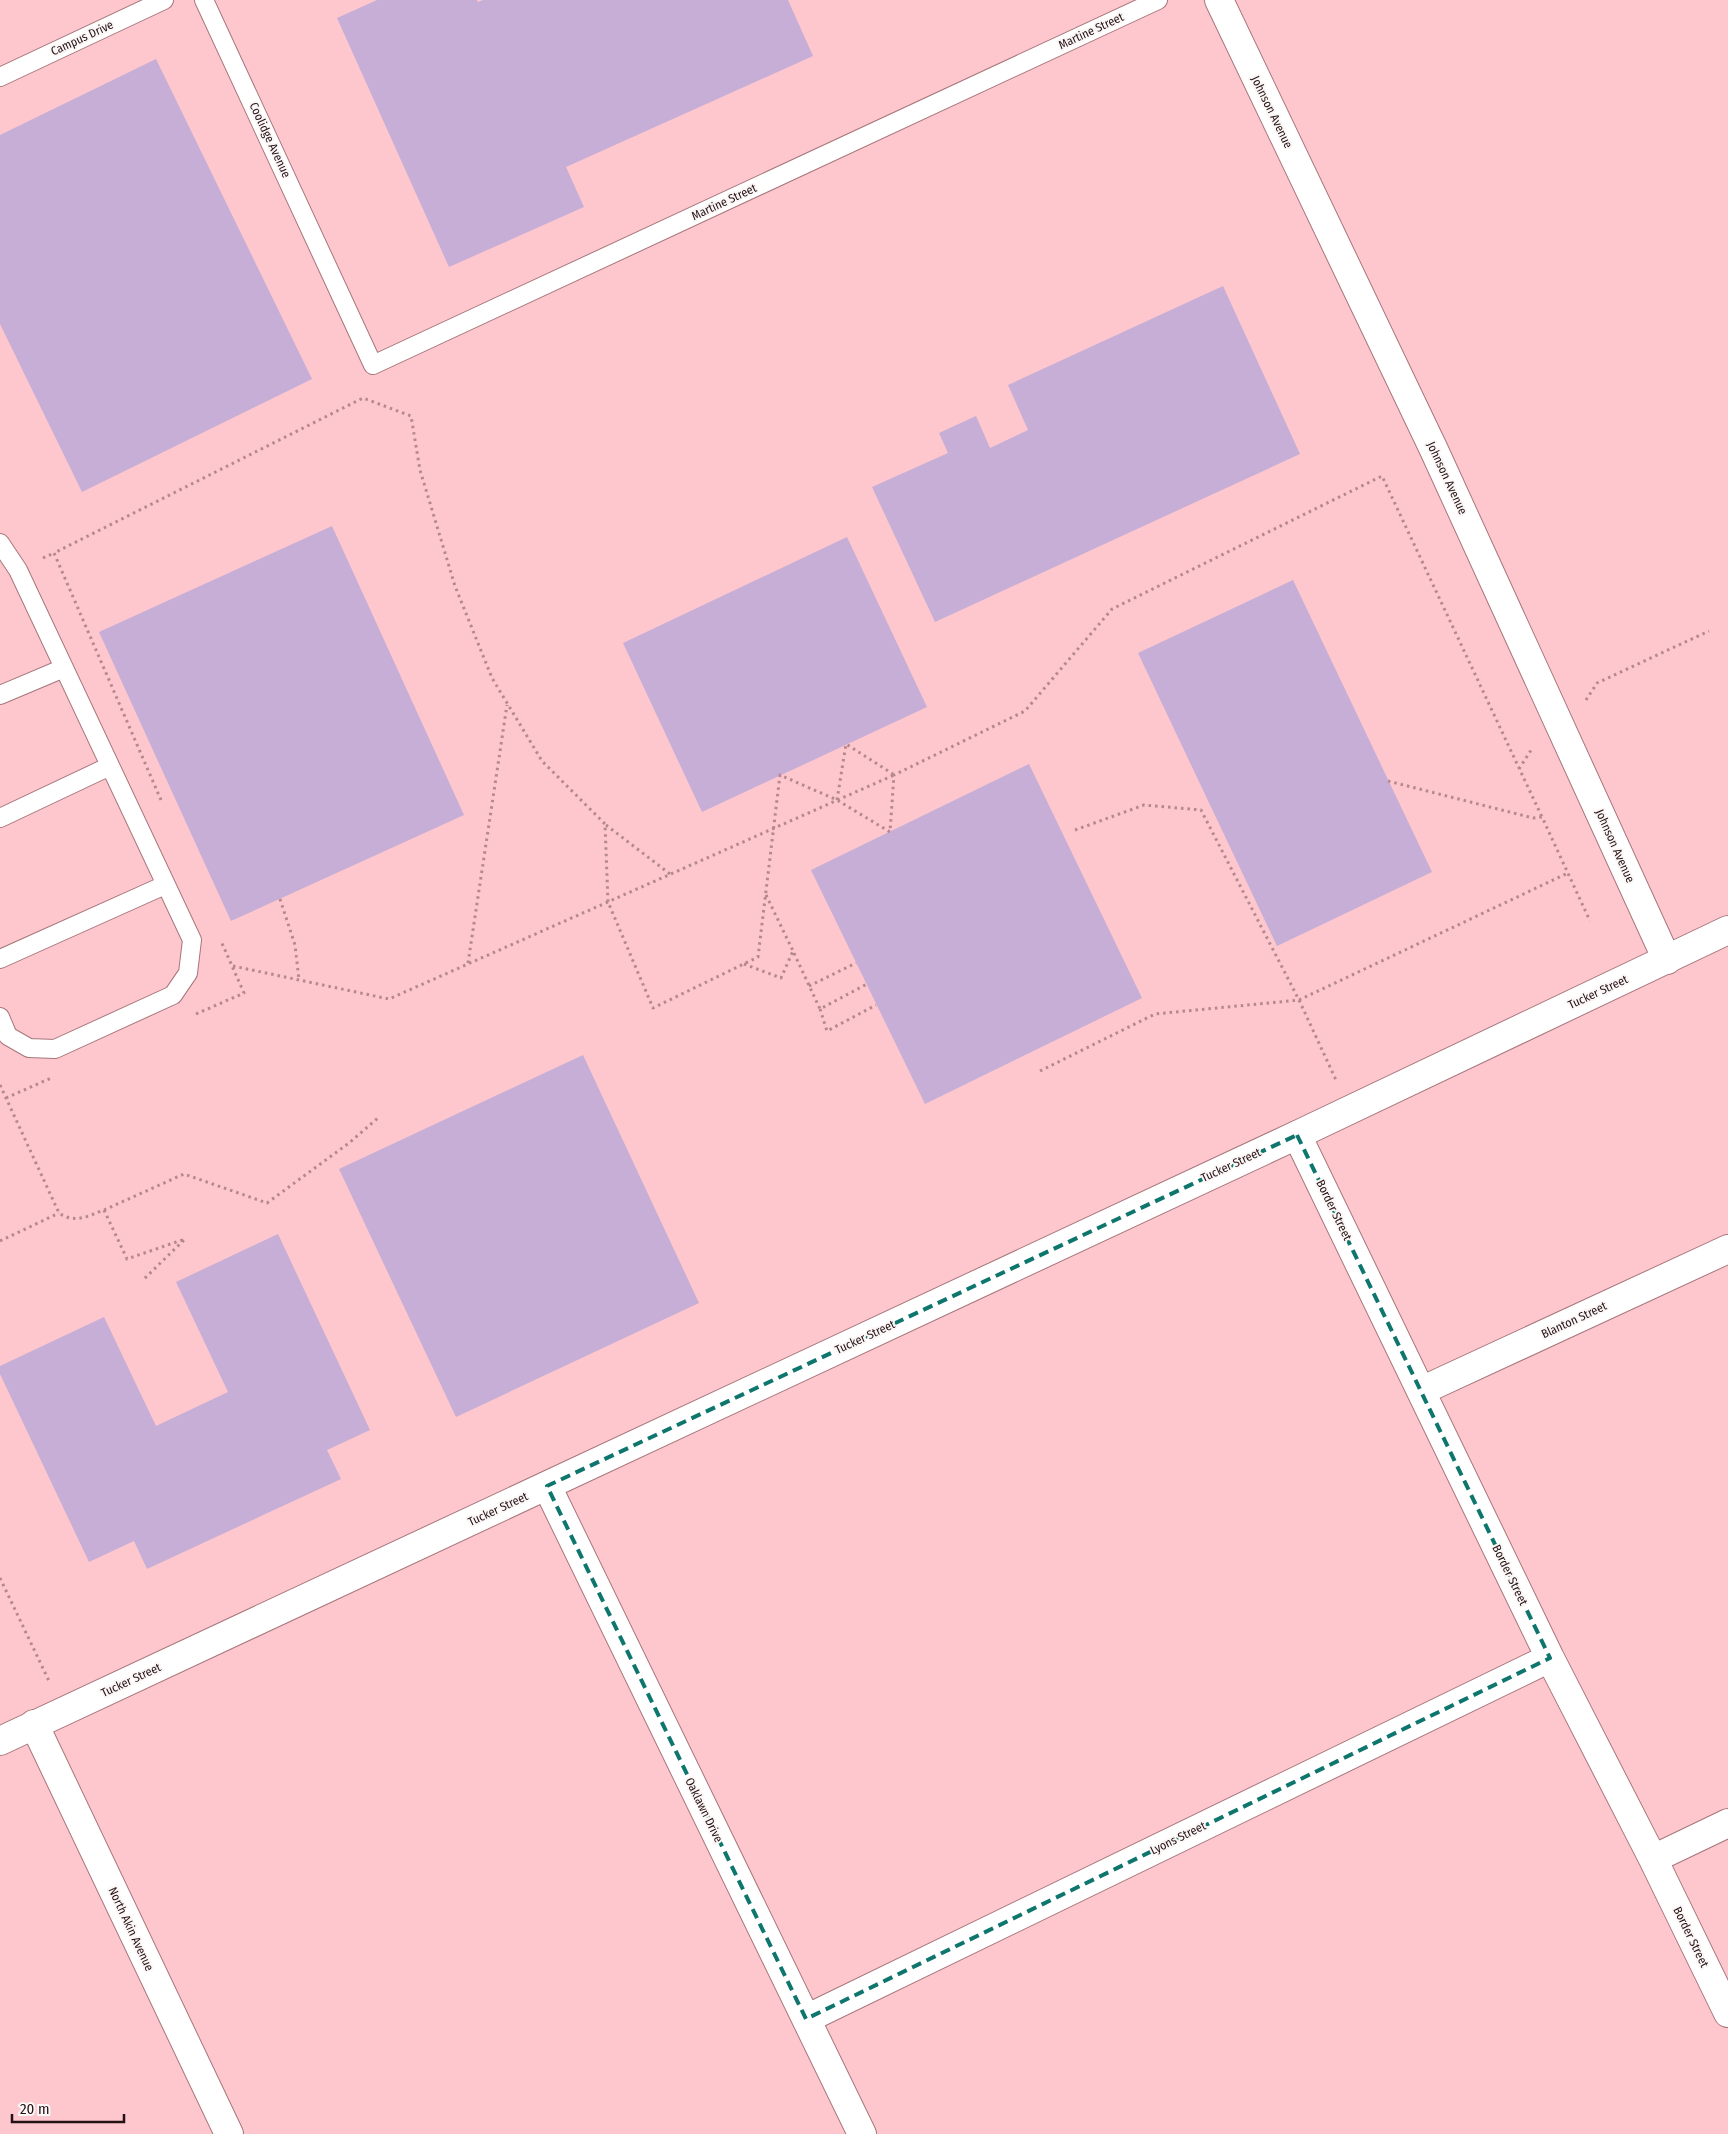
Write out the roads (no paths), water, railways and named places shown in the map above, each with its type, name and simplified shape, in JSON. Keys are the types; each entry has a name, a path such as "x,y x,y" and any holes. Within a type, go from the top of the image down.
{"street":[{"name":"Johnson Avenue","path":"1219,0 1434,450 1667,960"},
{"name":"Tucker Street","path":"0,1741 1297,1135 1728,930"},
{"name":"Border Street","path":"1297,1135 1550,1658 1653,1859 1728,2013"},
{"name":"Blanton Street","path":"1421,1390 1728,1249"},
{"name":"Oaklawn Drive","path":"546,1486 862,2134"},
{"name":"Lyons Street","path":"806,2018 1550,1658"},
{"name":"North Akin Avenue","path":"34,1724 229,2134"},
{"path":"1653,1859 1728,1823"}],"lane":[{"name":"Campus Drive","path":"0,77 164,0"},
{"name":"Coolidge Avenue","path":"204,0 335,280"},
{"name":"Martine Street","path":"335,280 373,365 1158,0"},
{"path":"0,543 18,570 192,940 188,974 173,995 55,1049 29,1048 8,1036 0,1017"},
{"path":"0,695 64,668"},
{"path":"0,818 110,766"},
{"path":"0,959 166,885"}]}
